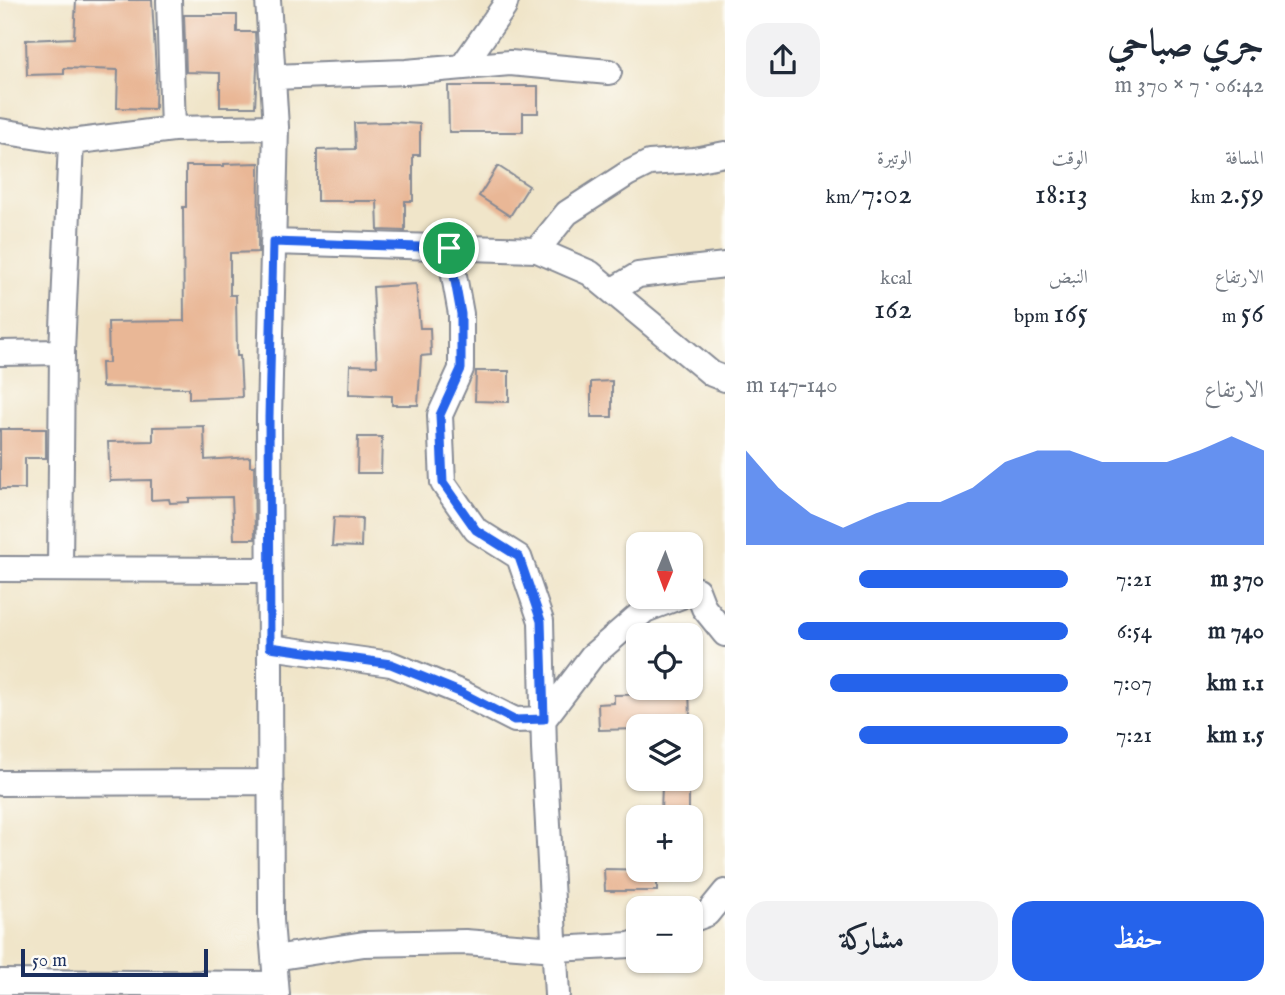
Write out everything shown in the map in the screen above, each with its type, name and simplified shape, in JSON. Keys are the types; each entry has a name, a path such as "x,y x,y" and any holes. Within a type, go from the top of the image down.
{"street":[{"path":"169,0 173,128"},
{"path":"0,982 69,989 276,990 271,920 269,417 276,127 268,0"},
{"path":"463,67 506,0"},
{"path":"273,77 406,72 510,63 608,72"},
{"path":"0,131 71,142 173,128 276,127"},
{"path":"60,569 62,352 71,142"},
{"path":"537,250 567,213 627,174 649,163 694,160 725,153"},
{"path":"273,242 537,250 590,273 712,374 725,379"},
{"path":"449,248 461,314 461,369 440,415 443,483 476,530 519,557 541,621 557,995"},
{"path":"612,290 638,275 725,265"},
{"path":"0,353 62,352"},
{"path":"0,569 270,570"},
{"path":"704,608 725,634"},
{"path":"544,719 592,656 648,609"},
{"path":"270,647 391,664 462,693 514,720 544,719"},
{"path":"0,783 271,782"},
{"path":"703,916 725,892"},
{"path":"274,958 365,944 465,942 556,949 626,945"}],"building":[{"path":"76,0 152,0 155,109 117,108 118,70 64,68 64,74 27,75 26,40 74,38"},
{"path":"184,15 237,15 237,32 255,32 255,107 220,107 220,73 186,72"},
{"path":"448,86 538,86 538,113 523,113 523,132 449,132"},
{"path":"354,123 420,124 420,155 413,155 413,201 405,201 405,231 378,230 377,201 317,201 317,150 355,149"},
{"path":"259,163 258,252 230,253 230,295 236,295 237,356 240,356 242,397 189,399 189,388 102,387 101,363 109,363 108,322 184,321 183,207 186,207 186,166"},
{"path":"498,166 529,186 510,216 479,196"},
{"path":"416,284 420,328 430,328 431,355 421,356 418,405 392,405 392,396 349,394 350,365 377,366 373,287"},
{"path":"476,371 509,371 509,402 475,401"},
{"path":"612,381 612,417 591,417 591,382"},
{"path":"204,426 205,460 250,457 250,466 254,466 255,539 234,539 232,497 189,498 189,502 170,503 169,499 151,500 151,480 110,481 108,442 153,441 153,427"},
{"path":"0,429 46,429 46,458 25,458 25,489 0,489"},
{"path":"358,437 382,437 381,473 357,473"},
{"path":"334,517 362,518 361,547 332,546"},
{"path":"614,695 626,695 626,700 689,700 690,714 626,714 626,729 599,730 598,704 614,703"},
{"path":"662,791 689,791 689,805 661,805"},
{"path":"604,869 626,869 626,882 657,882 657,891 605,891"}],"route":[{"path":"273,242 449,248 461,314 461,369 440,415 443,483 476,530 519,557 541,621 544,719 514,720 462,693 391,664 270,647 269,417 273,242"}]}
